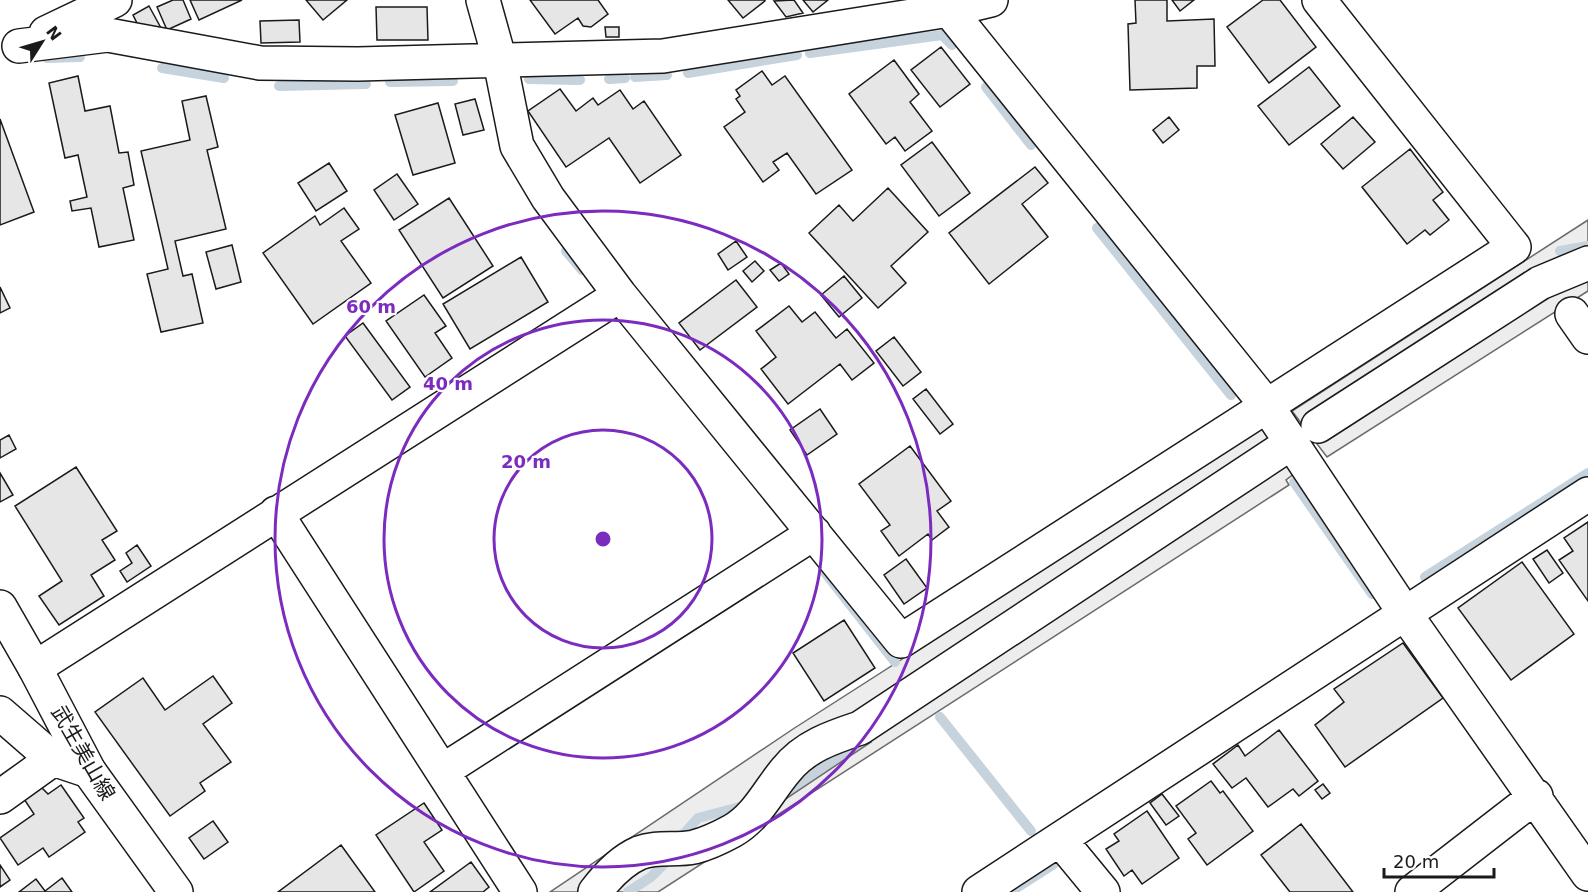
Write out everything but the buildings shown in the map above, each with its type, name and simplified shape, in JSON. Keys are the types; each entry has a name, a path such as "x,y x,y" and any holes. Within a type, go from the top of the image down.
{"street":[{"path":"10,49 68,10 115,0"},
{"path":"483,0 500,61 517,146 548,198 620,295 901,641 1514,247 1319,0"},
{"path":"10,49 108,35 261,63 358,64 663,56 945,5 992,0"},
{"path":"945,5 1267,406 1406,615 1536,796 1588,874"},
{"path":"1318,426 1540,283 1588,263"},
{"path":"35,668 620,295"},
{"path":"599,890 618,866 639,853 658,848 693,847 732,831 751,817 786,769 810,748 830,738 860,728 1279,451"},
{"path":"979,892 1061,841 1588,494"},
{"path":"276,513 444,770 520,892"},
{"path":"444,770 814,533"},
{"name":"武生美山線","path":"0,607 89,771 176,892"},
{"path":"0,713 53,759 89,771"},
{"path":"0,797 53,759"},
{"path":"1412,892 1536,796"},
{"path":"1061,841 1103,892"}],"shaded area":[{"path":"1588,220 1588,291 1327,457 1292,411"},
{"path":"1263,428 1295,473 1286,480 1289,485 658,892 550,892 793,729"},
{"path":"871,742 787,798 787,791 805,765"}],"waterway":[{"path":"810,53 942,35 952,45"},
{"path":"688,73 797,55"},
{"path":"47,58 80,57"},
{"path":"162,68 224,78"},
{"path":"635,77 667,75"},
{"path":"609,79 625,78"},
{"path":"529,79 580,80"},
{"path":"390,82 453,81"},
{"path":"279,86 366,84"},
{"path":"986,87 1031,145"},
{"path":"1097,228 1231,395"},
{"path":"1560,251 1588,246"},
{"path":"566,251 582,270"},
{"path":"1425,577 1588,473"},
{"path":"1294,482 1372,594"},
{"path":"823,570 895,662"},
{"path":"940,717 1031,831"},
{"path":"681,837 698,818 747,805"},
{"path":"628,892 651,877 672,856"},
{"path":"1010,892 1054,864"}]}
